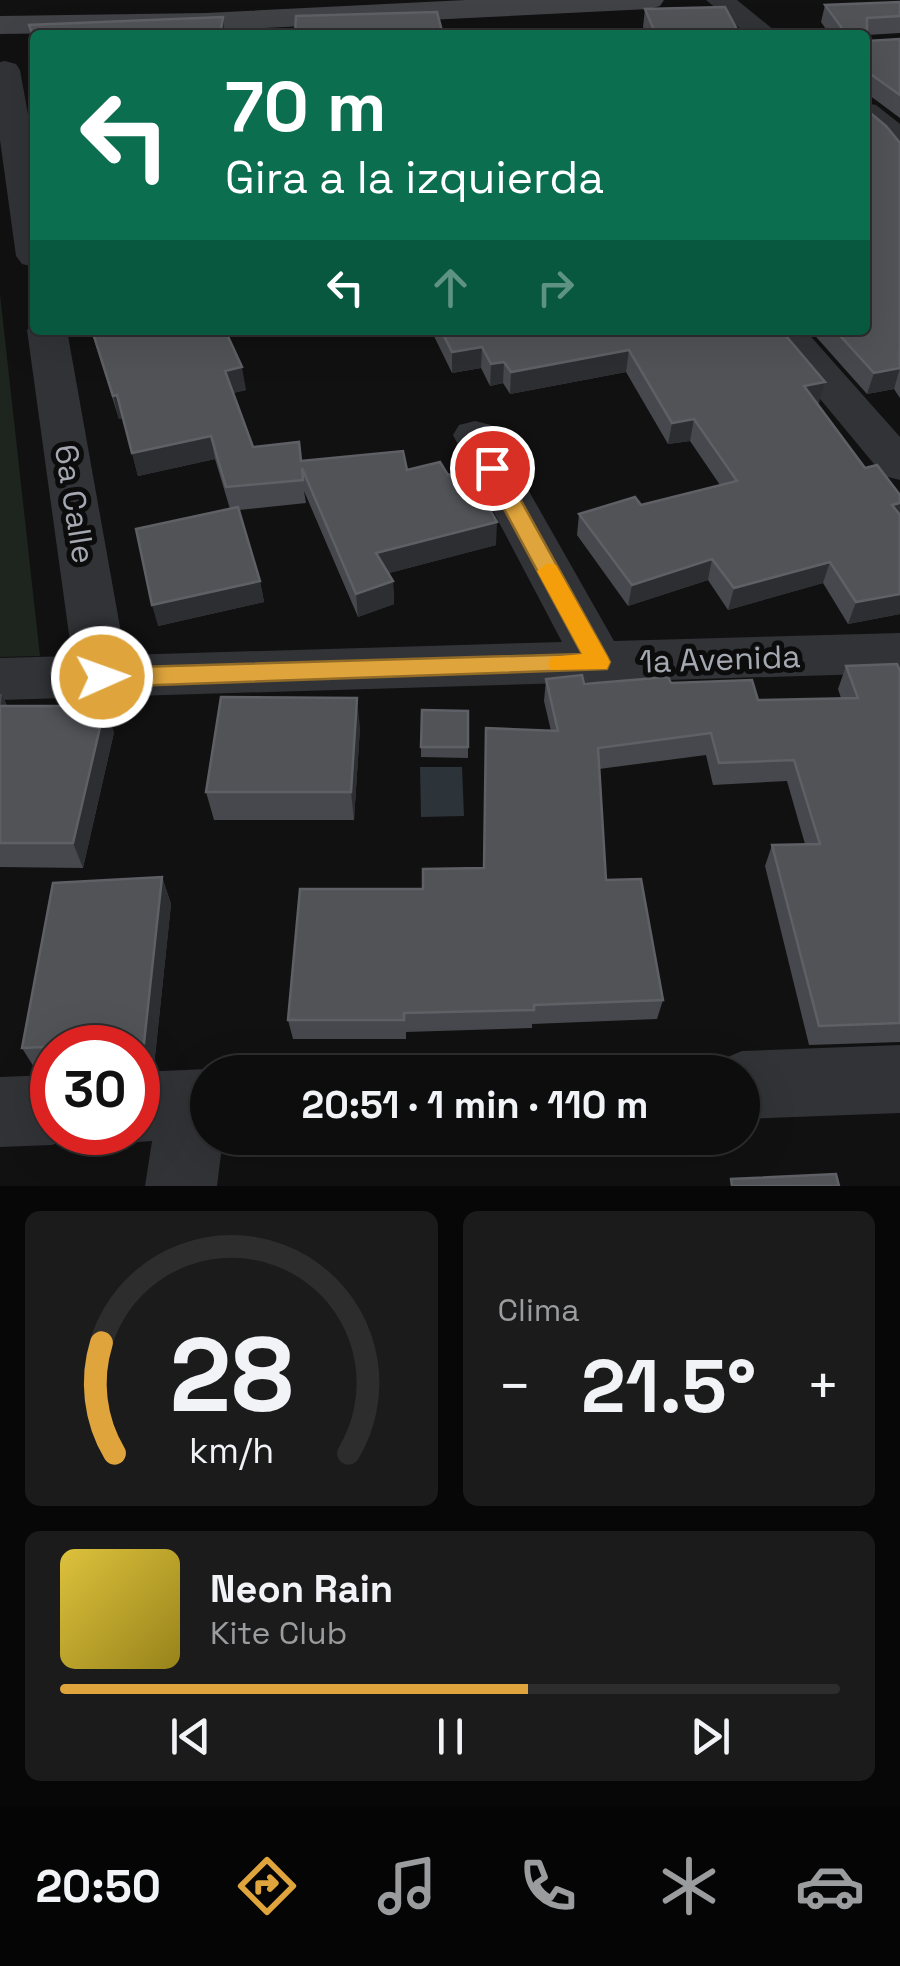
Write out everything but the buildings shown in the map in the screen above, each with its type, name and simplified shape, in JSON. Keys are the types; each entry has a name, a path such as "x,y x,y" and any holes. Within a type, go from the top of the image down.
{"main road":[{"path":"273,18 316,0"},
{"path":"386,0 450,10"},
{"path":"0,25 273,18 649,0"}],"street":[{"path":"720,0 759,30"},
{"path":"13,70 30,214"},
{"path":"870,116 900,140"},
{"name":"6a Calle","path":"48,335 102,677"},
{"path":"787,335 900,466"},
{"path":"475,436 598,662"},
{"name":"1a Avenida","path":"0,679 900,654"},
{"path":"760,1084 900,1080"},
{"path":"179,1105 181,1186"},
{"path":"0,1112 30,1111"}],"shaded area":[{"path":"0,294 40,656 0,657"},
{"path":"420,767 462,767 464,816 421,817"}],"slow traffic":[{"path":"548,571 598,662 560,664"}],"route":[{"path":"102,677 598,662 492,468"}]}
